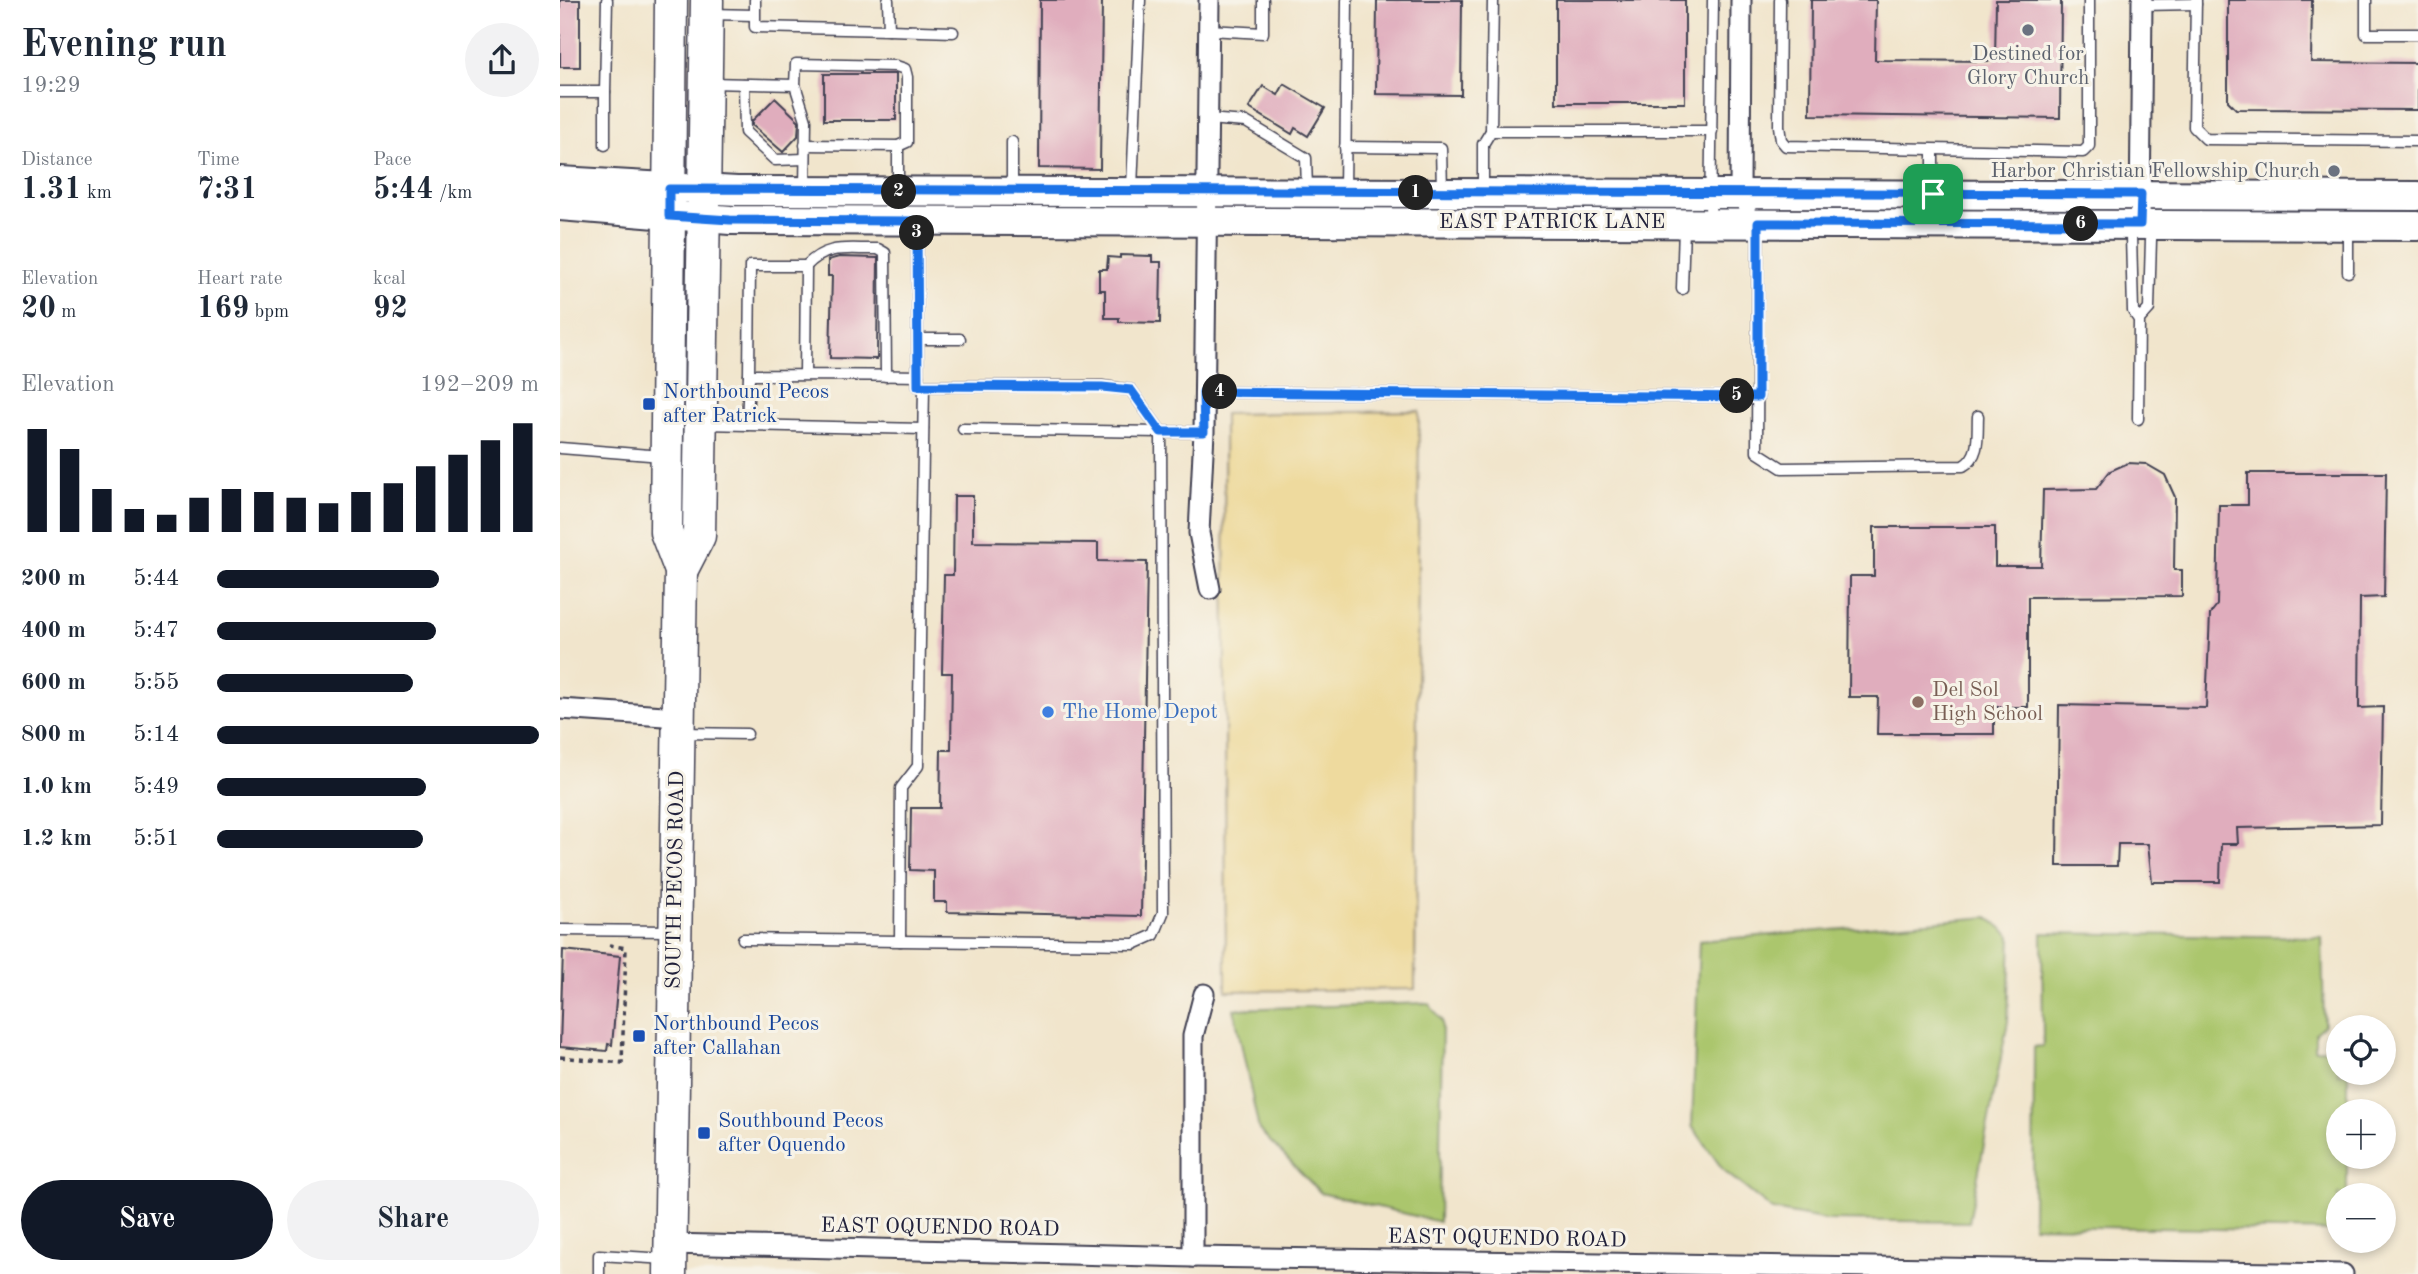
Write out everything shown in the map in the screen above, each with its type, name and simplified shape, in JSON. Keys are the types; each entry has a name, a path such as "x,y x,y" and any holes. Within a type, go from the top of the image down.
{"main road":[{"name":"SOUTH PECOS ROAD","path":"670,1259 681,571 666,532 671,0"},
{"name":"SOUTH PECOS ROAD","path":"681,571 699,536 707,7"},
{"name":"EAST PATRICK LANE","path":"560,181 669,203"},
{"name":"EAST PATRICK LANE","path":"704,205 805,191 898,192 1012,207 1206,222 1710,194 2418,196"},
{"name":"EAST PATRICK LANE","path":"560,206 669,203 917,221 1132,193 1442,193 1484,208 1697,223 2418,226"}],"street":[{"path":"1209,0 1204,432 1199,533 1210,589"},
{"path":"1741,0 1741,194 1758,223"},
{"path":"2140,224 2142,2"},
{"path":"560,709 679,725"},
{"path":"1193,1257 1193,1035 1204,994"},
{"name":"EAST OQUENDO ROAD","path":"670,1259 1193,1257 2343,1274"}],"lane":[{"path":"606,145 607,0"},
{"path":"755,0 755,27 953,32"},
{"path":"888,0 889,30"},
{"path":"1132,193 1140,0"},
{"path":"1209,30 1263,33 1263,0"},
{"path":"1345,193 1346,0"},
{"path":"1484,208 1483,144 1491,131 1493,0"},
{"path":"1682,289 1697,223 1710,194 1713,0"},
{"path":"1780,0 1779,126 1781,140 1786,146 2083,152 2089,146 2089,0"},
{"path":"2366,0 2366,34 2418,34"},
{"path":"2142,2 2196,2 2194,127 2206,139 2418,141"},
{"path":"707,7 754,15"},
{"path":"805,145 898,146 907,142 905,69 896,66 796,64 795,85 806,120 805,145 805,191"},
{"path":"706,83 795,85"},
{"path":"744,84 745,132 775,160 805,159"},
{"path":"560,92 605,92"},
{"path":"1207,119 1246,122 1306,158 1307,193"},
{"path":"1491,131 1712,131"},
{"path":"1012,142 1012,207"},
{"path":"898,146 898,192"},
{"path":"1345,147 1441,148 1442,193"},
{"path":"1933,150 1933,194"},
{"path":"743,939 1134,944 1154,935 1163,913 1161,432 1131,390 1102,387 918,386 917,221"},
{"path":"1758,223 1757,453 1782,468 1963,466 1970,462 1977,449 1978,416"},
{"path":"2138,419 2139,320 2133,311 2131,236 2140,224 2151,239 2149,310 2139,320"},
{"path":"2348,225 2348,272"},
{"path":"747,425 750,266 806,266 818,254 828,250 878,249 885,253 886,376"},
{"path":"806,266 806,375"},
{"path":"919,339 960,339"},
{"path":"749,375 918,376"},
{"path":"900,941 901,788 918,766 924,386"},
{"path":"1203,392 1758,397"},
{"path":"701,424 923,429"},
{"path":"963,429 1204,432"},
{"path":"560,448 666,456"},
{"path":"679,725 747,734"},
{"path":"560,930 675,931"},
{"path":"598,1274 599,1255 670,1259"}],"path":[{"path":"560,1057 622,1063 626,948 604,945"}],"green space":[{"path":"1988,917 2011,936 2008,1021 1969,1222 1827,1220 1773,1210 1724,1171 1692,1126 1699,941"},
{"path":"2042,933 2322,937 2324,1025 2315,1033 2315,1049 2326,1049 2326,1085 2348,1085 2348,1099 2326,1099 2326,1169 2347,1169 2347,1183 2326,1183 2326,1231 2033,1226 2034,1047 2043,1046"},
{"path":"1428,1003 1442,1021 1439,1222 1321,1193 1259,1130 1234,1009"}],"sand":[{"path":"1419,411 1415,989 1226,991 1224,414"}],"building":[{"path":"560,0 580,0 580,67 560,67"},
{"path":"1040,0 1102,0 1100,169 1039,168"},
{"path":"1377,0 1462,0 1461,95 1376,94"},
{"path":"1556,0 1685,0 1685,103 1556,103"},
{"name":"Destined for Glory Church","path":"1811,0 1876,0 1875,60 1995,61 1996,0 2061,0 2060,118 1810,115"},
{"path":"2228,0 2312,0 2311,62 2418,63 2418,110 2236,109 2228,101"},
{"path":"824,74 896,74 896,120 824,120"},
{"path":"1284,84 1325,108 1308,136 1295,128 1292,134 1249,108 1263,86 1278,95"},
{"path":"775,98 799,121 798,136 783,152 752,125 752,121"},
{"path":"1120,255 1152,256 1152,262 1161,262 1160,323 1119,322 1119,318 1105,318 1105,290 1099,290 1099,269 1107,269 1108,257 1120,258"},
{"path":"839,257 878,258 877,359 830,358 832,276 828,276 828,260"},
{"path":"2128,463 2146,464 2165,475 2175,497 2174,570 2182,570 2182,596 2028,597 2028,707 1994,707 1994,734 1877,734 1878,697 1849,697 1850,576 1874,576 1874,527 1995,527 1995,566 2041,566 2043,490 2096,489 2110,471"},
{"path":"2248,473 2386,473 2384,597 2360,598 2359,708 2383,707 2381,825 2237,828 2238,844 2221,844 2220,882 2152,882 2148,844 2118,844 2117,866 2057,866 2059,705 2206,708 2210,614 2217,605 2219,505 2248,505"},
{"name":"The Home Depot","path":"954,496 973,496 973,542 1098,543 1098,561 1147,562 1141,916 947,912 947,902 934,902 934,871 910,870 911,808 940,808 941,750 951,750 952,673 942,673 944,575 953,575"},
{"path":"563,950 620,956 612,1045 608,1044 607,1051 560,1047"}],"place":[{"name":"Destined for Glory Church","path":"2028,30"},
{"name":"Harbor Christian Fellowship Church","path":"2334,171"},
{"name":"Northbound Pecos after Patrick","path":"649,404"},
{"name":"Del Sol High School","path":"1918,702"},
{"name":"The Home Depot","path":"1048,712"},
{"name":"Northbound Pecos after Callahan","path":"639,1036"},
{"name":"Southbound Pecos after Oquendo","path":"704,1133"}],"route":[{"path":"669,189 1933,194 2141,194 2140,224 1758,223 1758,397 1203,392 1204,432 1161,432 1131,390 1102,387 918,386 917,221 730,220 669,216 669,189"}]}
